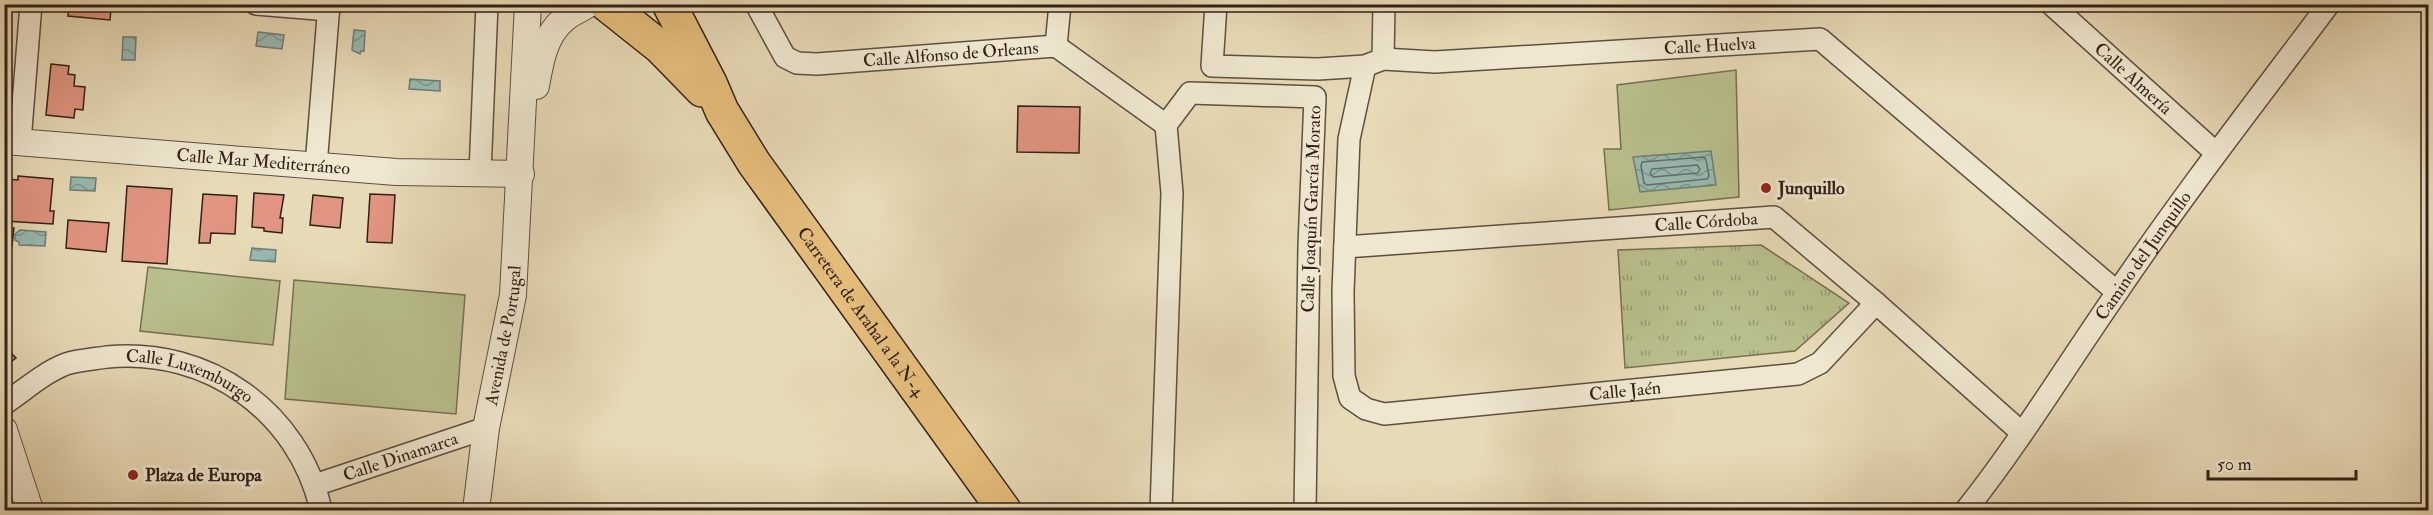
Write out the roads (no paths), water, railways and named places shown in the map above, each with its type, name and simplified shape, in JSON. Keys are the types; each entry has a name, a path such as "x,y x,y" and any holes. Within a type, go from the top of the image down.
{"main road":[{"name":"Carretera de Arahal a la N-4","path":"606,4 660,47 722,111"},
{"name":"Carretera de Arahal a la N-4","path":"669,4 722,111 754,163 1004,510"}],"street":[{"path":"13,141 31,4"},
{"path":"256,4 329,7 316,166"},
{"path":"480,173 487,4"},
{"name":"Avenida de Portugal","path":"476,510 486,428 513,295 528,4"},
{"name":"Avenida de Portugal","path":"521,167 542,57 552,32 563,19 588,4"},
{"name":"Calle Alfonso de Orleans","path":"756,4 785,57 796,63 817,64 1056,46 1166,124"},
{"path":"1056,46 1060,4"},
{"name":"Calle Huelva","path":"1216,4 1212,66 1318,69 1374,62 1435,62 1820,39 2117,292"},
{"path":"1345,247 1349,139 1374,62 1384,4"},
{"name":"Calle Almería","path":"2051,4 2216,153"},
{"name":"Camino del Junquillo","path":"1966,510 2002,465 2117,292 2216,153 2329,4"},
{"name":"Calle Joaquín García Morato","path":"1166,124 1190,93 1315,97 1309,246 1305,510"},
{"path":"1161,510 1172,193 1166,124"},
{"name":"Calle Mar Mediterráneo","path":"13,141 396,172 480,173 521,167"},
{"name":"Calle Córdoba","path":"1345,247 1774,218 1876,303 2022,433"},
{"name":"Calle Jaén","path":"1345,247 1344,376 1350,398 1366,409 1384,414 1798,374 1820,363 1876,303"},
{"name":"Calle Luxemburgo","path":"4,404 44,375 67,364 117,356 171,359 219,378 257,402 284,431 302,457 315,484 321,510"},
{"name":"Calle Dinamarca","path":"315,484 486,428"},
{"path":"4,430 30,510"}],"water":[{"path":"354,30 365,31 364,51 360,54 352,50"},
{"path":"258,32 284,35 282,49 256,46"},
{"path":"123,37 136,37 135,60 122,60"},
{"path":"410,79 440,81 440,91 409,89"},
{"path":"1711,151 1716,185 1640,192 1633,157"},
{"path":"71,177 96,178 95,191 70,190"},
{"path":"20,230 46,232 45,246 19,245 19,242 15,240 15,234"},
{"path":"252,248 276,250 275,262 250,260"}],"place":[{"name":"Junquillo","path":"1766,188"},
{"name":"Plaza de Europa","path":"133,475"}]}
